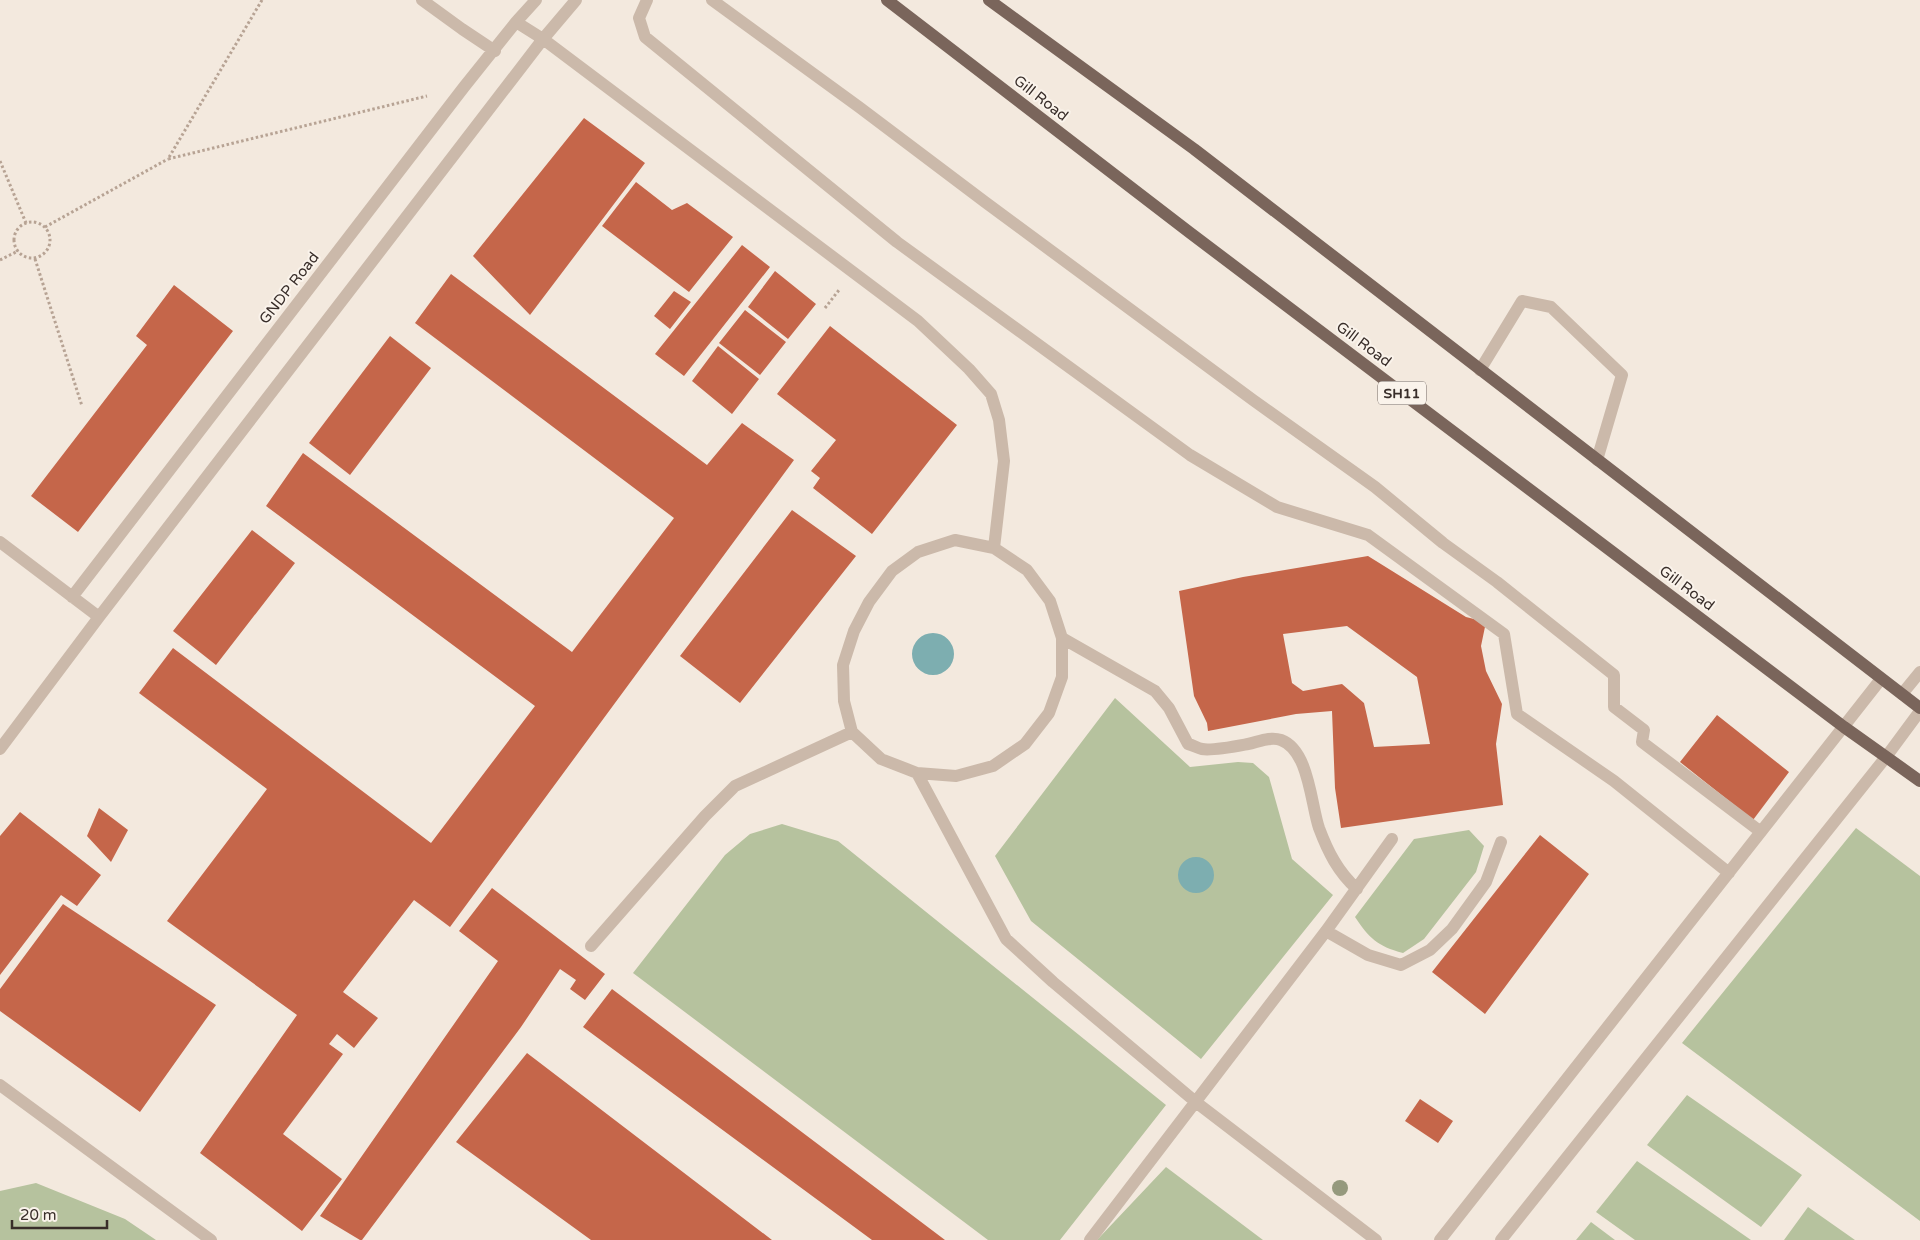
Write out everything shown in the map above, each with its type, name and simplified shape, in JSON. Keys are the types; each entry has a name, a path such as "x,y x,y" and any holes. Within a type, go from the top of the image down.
{"main road":[{"name":"Gill Road","path":"887,0 1197,238 1844,727 1920,781"},
{"path":"989,0 1194,149 1902,694 1920,710"}],"street":[{"path":"422,0 494,50"},
{"name":"GNDP Road","path":"72,597 464,87 536,0"},
{"path":"0,749 99,617 543,39 576,0"},
{"path":"647,0 639,18 645,37 897,242 1190,455 1277,507 1368,535 1504,634 1517,714 1614,781 1728,873"},
{"path":"712,0 1253,400 1375,487 1443,544 1497,582 1614,675 1614,707 1644,730 1642,742 1761,832"},
{"path":"516,22 543,39 918,321 969,369 991,394 999,420 1004,461 994,548"},
{"path":"1480,370 1522,301 1550,307 1622,375 1598,460"},
{"path":"956,540 994,548 1027,570 1050,601 1062,638 1062,677 1049,713 1026,744 993,766 956,776 917,773 881,759 852,732 844,701 843,665 854,631 869,602 892,571 918,552 956,540"},
{"path":"0,542 99,617"},
{"path":"1062,638 1155,691 1169,708 1188,744 1204,749 1248,744 1262,740 1281,740 1298,754 1305,772 1318,826 1333,862 1344,878 1357,889"},
{"path":"1902,694 1920,672"},
{"path":"1440,1240 1881,679"},
{"path":"1501,1240 1886,757 1920,710"},
{"path":"591,946 705,816 736,786 852,732"},
{"path":"917,773 1006,939 1053,982 1197,1102 1376,1240"},
{"path":"1090,1240 1326,931 1392,839"},
{"path":"1326,931 1368,955 1401,965 1430,950 1452,929 1486,882 1501,842"},
{"path":"0,1085 211,1240"}],"path":[{"path":"168,159 262,0"},
{"path":"45,227 168,159 464,87"},
{"path":"0,161 26,223"},
{"path":"26,223 39,224 45,227 50,238 48,246 35,259 24,258 15,246 15,235 18,229 26,223"},
{"path":"0,260 18,251"},
{"path":"35,259 82,406"}],"green space":[{"path":"1115,698 1190,767 1238,762 1253,763 1269,777 1292,859 1333,895 1201,1059 1031,921 995,856"},
{"path":"782,824 838,841 1166,1105 1060,1240 988,1240 633,973 725,855 750,834"},
{"path":"1856,828 1920,876 1920,1221 1682,1043"},
{"path":"1469,830 1484,846 1476,872 1424,939 1403,953 1380,944 1369,936 1355,917 1414,839"},
{"path":"1687,1095 1802,1175 1761,1227 1647,1145"},
{"path":"1637,1161 1751,1240 1635,1240 1596,1212"},
{"path":"1166,1167 1263,1240 1097,1240"},
{"path":"36,1183 125,1219 156,1240 0,1240 0,1191"},
{"path":"1808,1207 1855,1240 1784,1240"},
{"path":"1591,1222 1615,1240 1576,1240"}],"water":[{"path":"937,633 945,636 951,642 954,654 951,666 945,672 929,675 921,672 915,666 912,650 915,642 921,636"},
{"path":"1196,857 1203,858 1209,862 1213,868 1213,882 1209,888 1203,892 1196,893 1189,892 1183,888 1179,882 1178,875 1179,868 1183,862 1189,858"}],"building":[{"path":"584,118 645,163 530,315 473,256"},
{"path":"636,182 672,210 687,203 733,237 689,292 602,226"},
{"path":"742,245 770,267 684,376 655,354"},
{"path":"775,271 816,304 788,339 748,307"},
{"path":"451,274 707,465 742,423 794,460 450,927 414,900 343,992 378,1018 354,1048 337,1034 329,1044 343,1054 283,1134 342,1179 302,1231 200,1153 297,1015 167,921 267,789 139,693 173,648 431,843 535,706 266,506 303,453 572,652 674,518 415,323"},
{"path":"174,285 233,331 78,532 31,496 147,345 136,336"},
{"path":"674,291 691,302 670,329 654,316"},
{"path":"745,310 786,342 760,375 719,343"},
{"path":"830,326 957,425 872,534 813,488 820,478 811,471 836,440 777,394"},
{"path":"390,336 431,368 350,475 309,443"},
{"path":"718,346 759,379 732,414 692,381"},
{"path":"792,510 856,556 740,703 680,656"},
{"path":"252,530 295,563 216,665 173,631"},
{"path":"1368,556 1466,617 1486,622 1481,646 1486,671 1502,704 1496,744 1503,805 1341,828 1335,788 1332,711 1296,714 1208,731 1207,723 1194,696 1179,591 1243,577","holes":["1347,626 1417,677 1430,744 1374,747 1364,703 1342,684 1303,691 1292,683 1283,634"]},
{"path":"1717,715 1789,772 1753,820 1680,762"},
{"path":"99,808 128,830 111,862 87,836"},
{"path":"20,812 101,875 77,906 61,895 0,975 0,836"},
{"path":"1540,835 1589,874 1485,1014 1432,972"},
{"path":"492,888 605,974 585,1000 570,989 576,980 560,969 521,1027 362,1240 360,1240 320,1216 498,961 459,931"},
{"path":"63,904 216,1005 140,1112 0,1011 0,989"},
{"path":"612,989 945,1240 872,1240 583,1027"},
{"path":"527,1053 772,1240 591,1240 456,1142"},
{"path":"1420,1099 1453,1121 1438,1143 1405,1121"}]}
